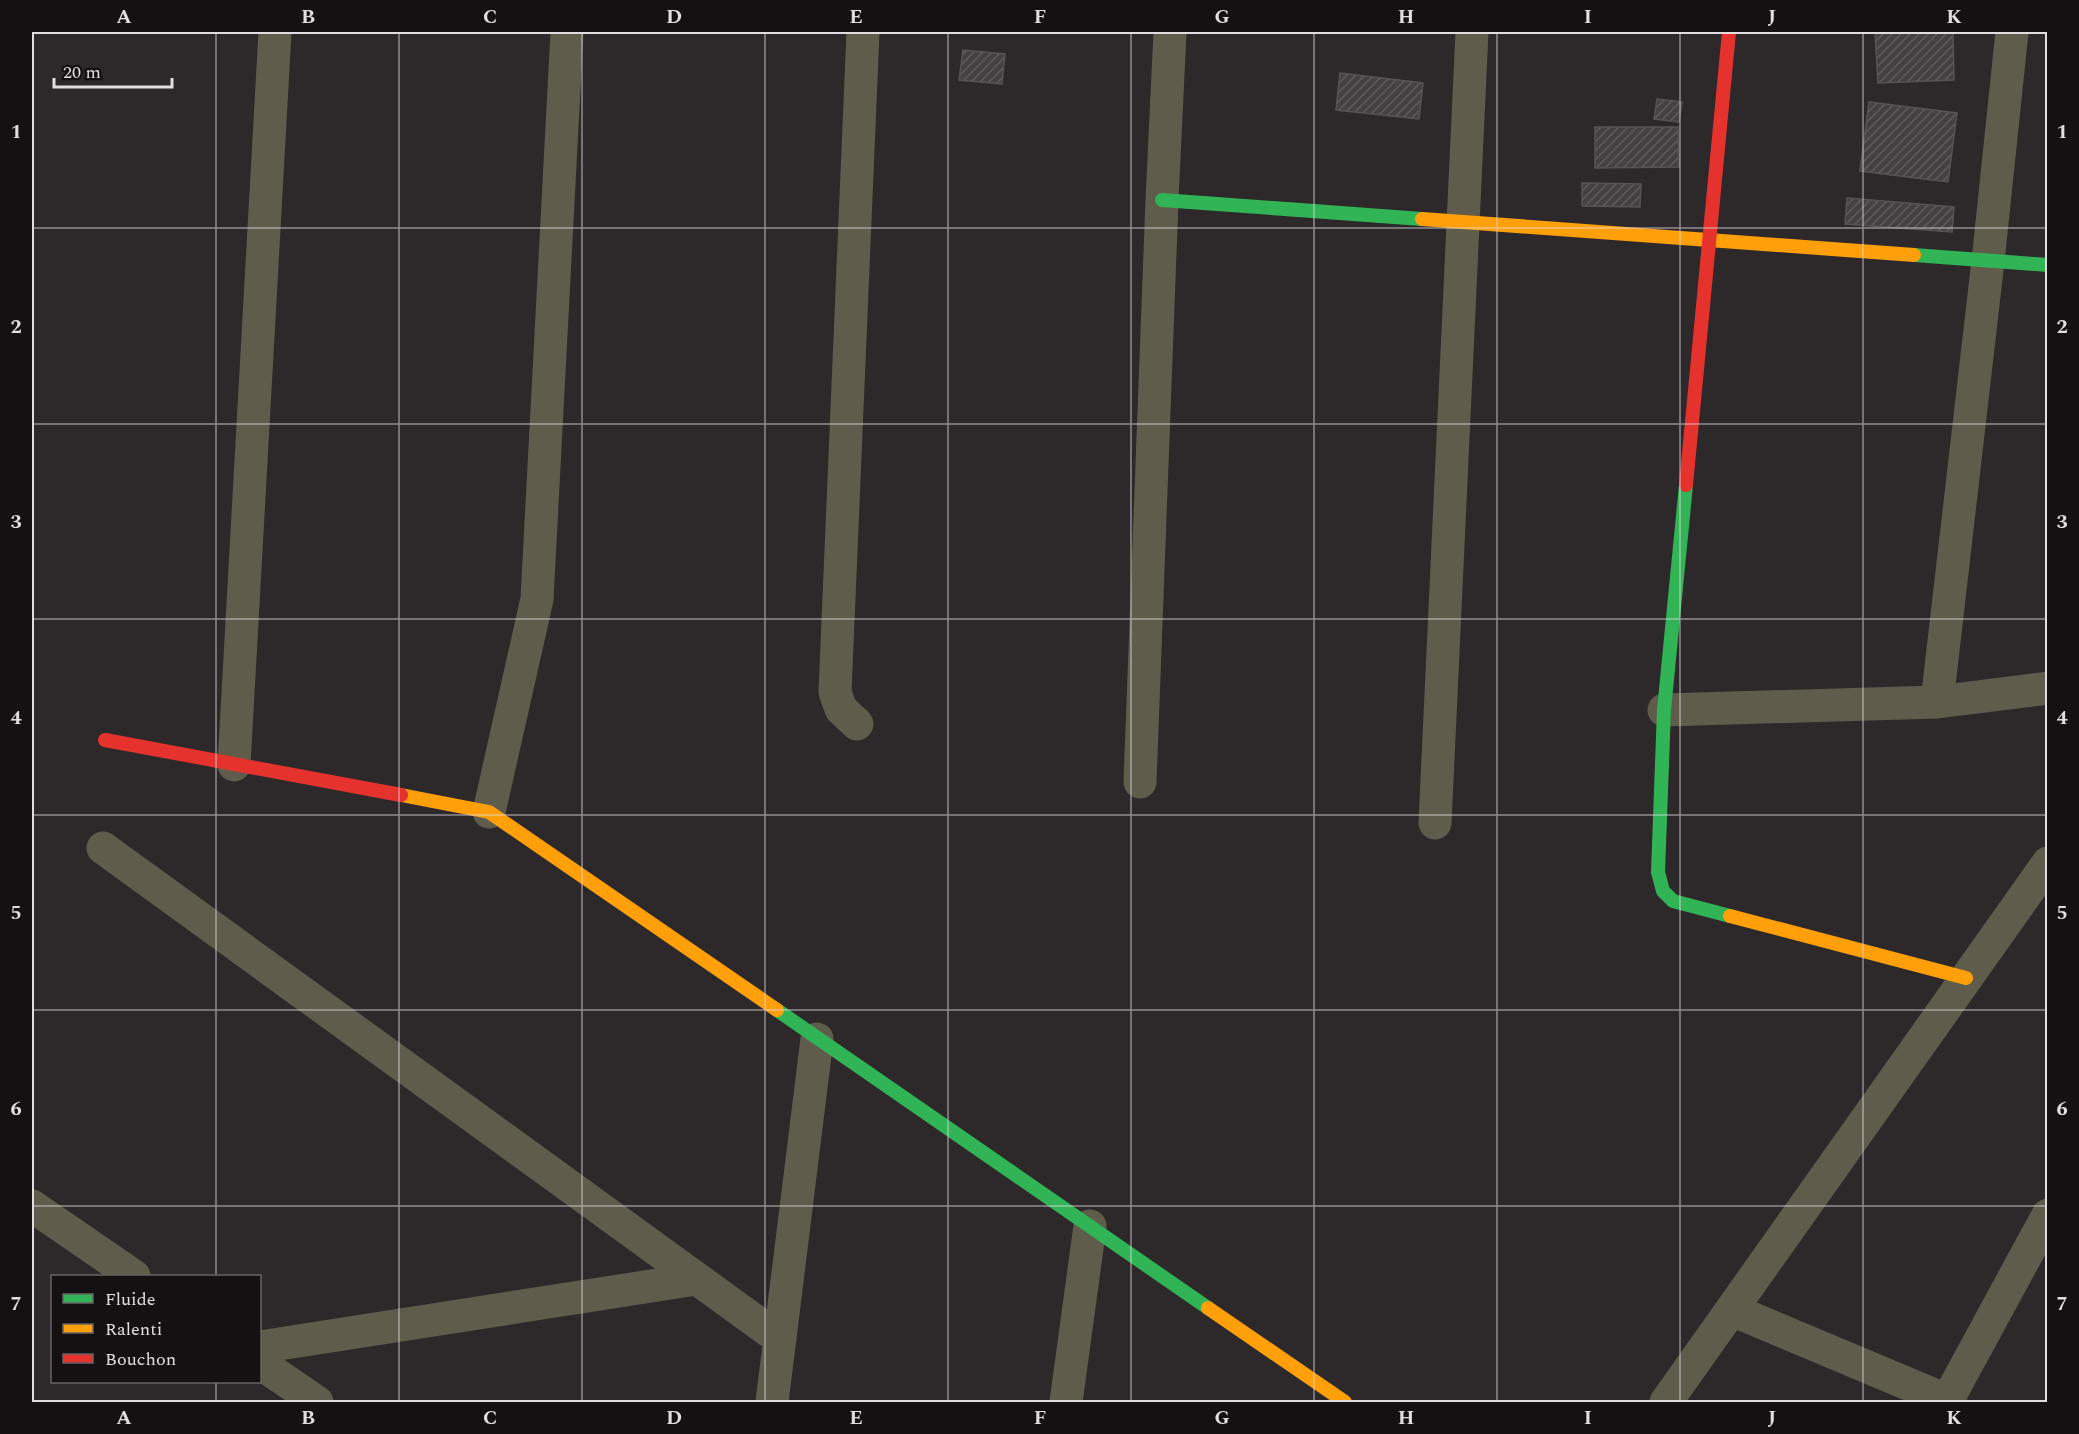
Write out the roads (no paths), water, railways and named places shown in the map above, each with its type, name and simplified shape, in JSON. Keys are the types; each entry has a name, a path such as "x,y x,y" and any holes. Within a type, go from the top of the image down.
{"street":[{"path":"234,765 275,32"},
{"path":"489,812 537,599 567,32"},
{"path":"857,724 841,709 835,692 863,32"},
{"path":"1140,782 1170,32"},
{"path":"1435,824 1472,32"},
{"path":"1729,32 1664,710 1658,872 1663,891 1673,901 1966,978"},
{"path":"1937,702 2012,32"},
{"path":"1162,201 2048,265"},
{"path":"1664,710 1937,702 2048,688"},
{"path":"105,740 489,812 1345,1402"},
{"path":"103,848 780,1339"},
{"path":"1666,1402 2048,863"},
{"path":"772,1402 817,1039"},
{"path":"32,1206 133,1275"},
{"path":"1732,1310 1949,1402 2048,1215"},
{"path":"1066,1402 1090,1226"},
{"path":"261,1347 696,1279"},
{"path":"261,1364 317,1402"}]}
